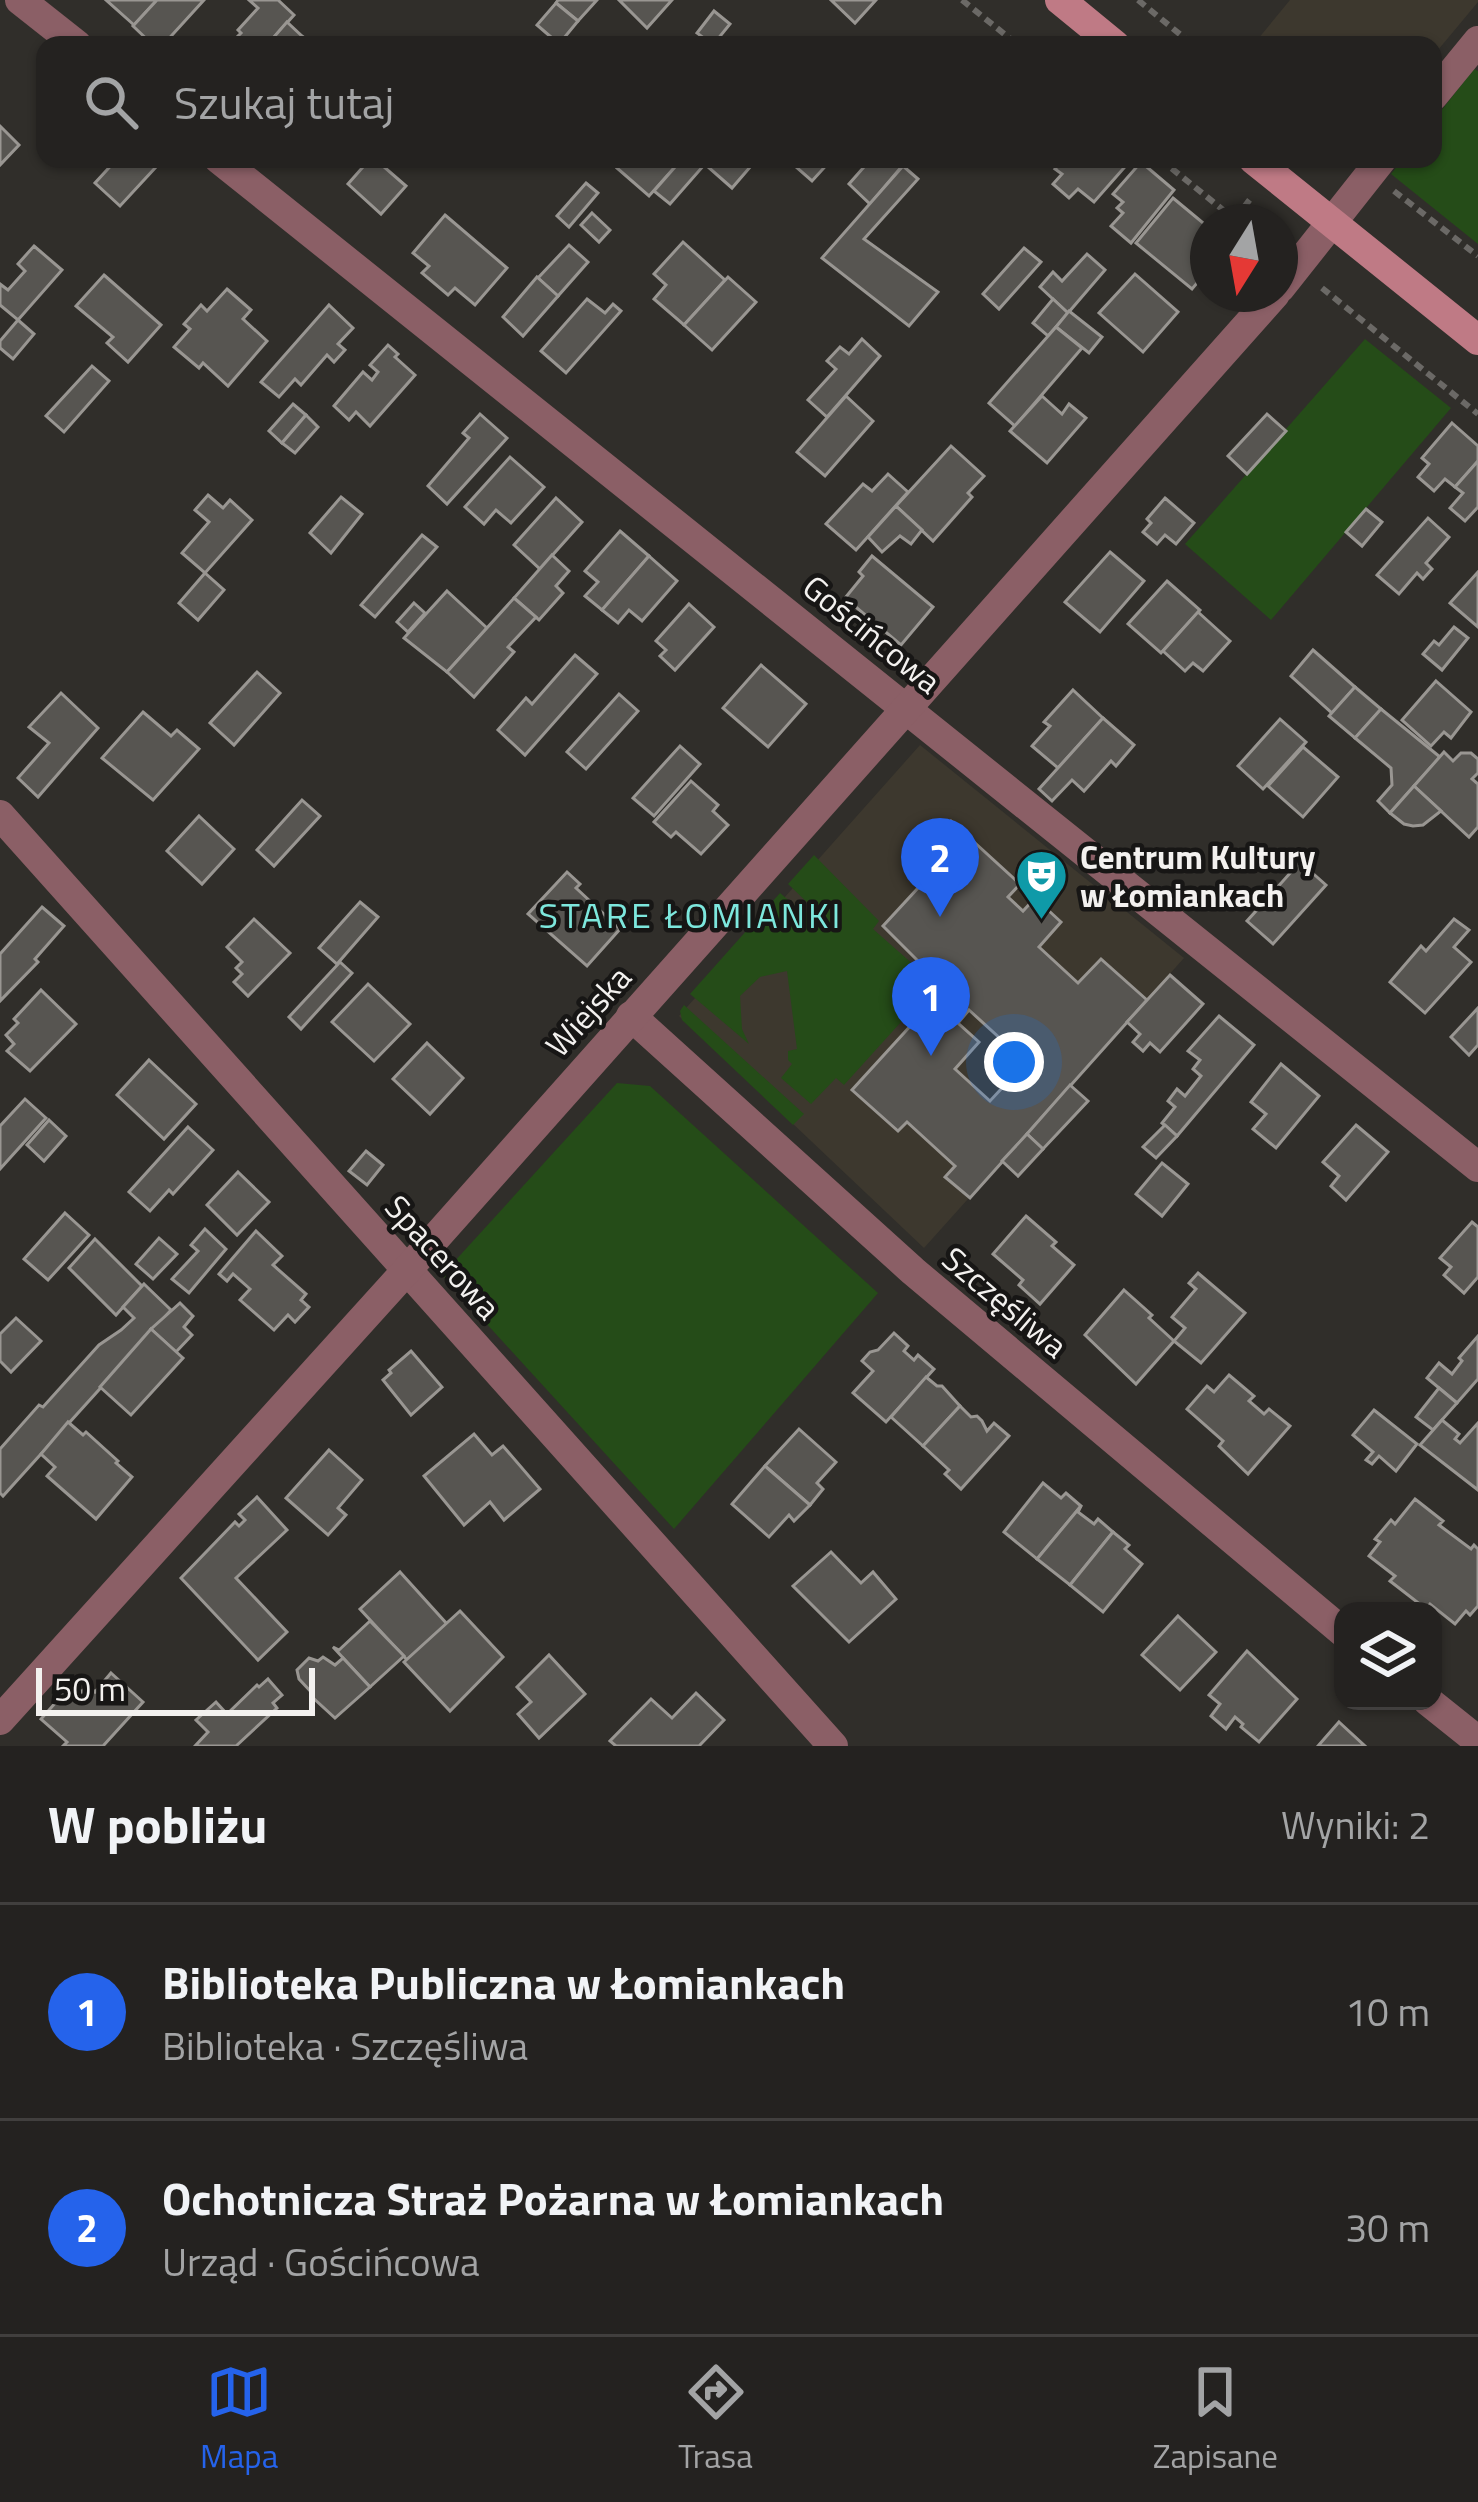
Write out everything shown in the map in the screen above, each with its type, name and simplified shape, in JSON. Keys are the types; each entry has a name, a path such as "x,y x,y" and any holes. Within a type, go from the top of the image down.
{"street":[{"path":"20,0 65,36"},
{"path":"1060,0 1103,36"},
{"path":"1442,85 1478,41"},
{"name":"Gościńcowa","path":"230,168 1478,1167"},
{"path":"1264,168 1478,340"},
{"name":"Wiejska","path":"1298,265 1331,224 1386,173"},
{"name":"Wiejska","path":"0,1720 407,1270 1258,312"},
{"name":"Spacerowa","path":"0,815 832,1746"},
{"name":"Szczęśliwa","path":"632,1016 913,1271 1334,1625"},
{"path":"1439,1710 1478,1742"}],"path":[{"path":"962,0 1007,36"},
{"path":"1138,0 1182,36"},
{"path":"1171,168 1216,204"},
{"path":"1386,173 1478,256"},
{"path":"1247,204 1252,197"},
{"path":"1317,284 1478,414"}],"shaded area":[{"path":"1290,0 1478,0 1442,45 1442,36 1260,36"},
{"path":"920,745 1184,958 924,1248 679,1016"}],"green space":[{"path":"1474,69 1478,71 1478,244 1391,174 1396,168 1442,168 1442,110"},
{"path":"1365,339 1451,408 1271,620 1185,544"},
{"path":"814,855 879,921 873,929 940,988 917,1014 911,1011 844,1085 836,1078 811,1104 781,1078 792,1064 788,1051 797,1049 787,971 760,977 740,996 742,1029 749,1044 690,994 780,893 805,914 812,907 788,884"},
{"path":"684,1005 804,1114 793,1125 682,1020"},
{"path":"617,1083 650,1086 878,1293 674,1529 442,1275"}],"building":[{"path":"106,0 157,0 134,25"},
{"path":"157,0 204,0 171,36 144,36 133,26"},
{"path":"249,0 278,0 294,15 275,36 238,36 258,8"},
{"path":"558,0 597,0 578,21"},
{"path":"619,0 672,0 647,28"},
{"path":"831,0 876,0 855,23"},
{"path":"556,3 578,21 566,36 550,36 537,25"},
{"path":"714,11 730,24 720,36 697,33"},
{"path":"287,22 302,36 275,36"},
{"path":"0,126 19,145 0,165"},
{"path":"109,168 155,168 120,206 95,183"},
{"path":"362,168 385,168 406,186 381,214 348,184"},
{"path":"617,168 674,168 649,196"},
{"path":"674,168 702,168 670,204 654,191"},
{"path":"709,168 749,168 732,188"},
{"path":"797,168 824,168 812,181"},
{"path":"863,168 900,168 870,204 849,184"},
{"path":"901,168 918,179 864,239 938,292 909,326 822,258"},
{"path":"1124,168 1094,202 1078,189 1069,198 1053,184 1062,174 1055,169"},
{"path":"1136,168 1148,168 1174,190 1131,243 1111,226 1123,213 1117,208 1123,202 1113,194"},
{"path":"586,183 598,193 569,227 557,216"},
{"path":"1173,198 1190,212 1190,287 1136,243"},
{"path":"592,213 610,230 599,242 581,225"},
{"path":"445,215 507,268 475,305 455,288 448,295 422,273 429,266 413,253"},
{"path":"683,242 725,280 684,325 654,299 666,285 654,274"},
{"path":"569,245 588,262 558,296 538,278"},
{"path":"34,246 62,270 18,320 0,305 0,284 8,290 25,271 18,264"},
{"path":"1024,248 1041,262 999,309 983,294"},
{"path":"1087,254 1105,270 1068,313 1040,287 1053,272 1062,281"},
{"path":"1135,274 1178,312 1143,352 1099,313"},
{"path":"104,275 161,325 128,362 107,343 113,337 76,306"},
{"path":"537,277 558,296 523,336 503,317"},
{"path":"728,277 756,302 712,350 684,325"},
{"path":"227,289 251,310 243,319 267,341 228,386 203,363 199,368 174,347 190,329 184,324 201,305 207,311"},
{"path":"587,299 605,313 613,304 621,311 566,373 541,351"},
{"path":"1053,299 1068,313 1048,336 1033,323"},
{"path":"329,305 353,328 338,344 345,350 334,362 327,355 301,385 295,379 279,397 261,382"},
{"path":"1069,311 1102,337 1089,353 1056,327"},
{"path":"18,320 34,334 13,359 0,348 0,341"},
{"path":"1056,327 1082,348 1015,426 989,403"},
{"path":"862,339 880,356 827,417 808,400 836,369 827,361 840,347 849,354"},
{"path":"388,345 415,375 370,426 356,412 349,420 334,406 363,372 372,380 378,372 370,365"},
{"path":"92,366 109,381 64,432 46,416"},
{"path":"846,396 873,421 825,476 797,452"},
{"path":"1042,396 1062,414 1069,404 1086,418 1047,463 1010,431"},
{"path":"293,404 306,415 282,443 269,431"},
{"path":"480,414 507,438 447,504 428,486 469,438 463,433"},
{"path":"1267,414 1286,431 1247,474 1228,456"},
{"path":"306,415 318,427 295,453 282,443"},
{"path":"1452,423 1478,446 1478,461 1455,487 1445,479 1434,491 1418,477 1429,464 1422,458"},
{"path":"951,446 984,476 933,541 896,506"},
{"path":"510,457 544,487 511,523 496,510 484,524 465,507"},
{"path":"1478,461 1478,507 1465,521 1450,508 1463,493 1455,487"},
{"path":"888,474 908,492 856,550 826,524 863,484 872,491"},
{"path":"208,495 223,508 230,500 252,520 205,573 182,553 209,522 195,510"},
{"path":"341,497 362,514 331,553 310,533"},
{"path":"556,498 582,522 540,569 514,545"},
{"path":"1165,498 1194,523 1176,544 1165,535 1157,544 1143,532 1151,523 1147,519"},
{"path":"896,506 922,530 911,544 900,536 882,552 868,537"},
{"path":"1366,509 1382,522 1362,546 1346,532"},
{"path":"1428,518 1449,537 1426,563 1432,569 1423,579 1417,573 1399,594 1377,575"},
{"path":"620,531 649,556 602,610 585,596 598,582 585,571"},
{"path":"422,535 437,547 375,617 361,605"},
{"path":"1110,552 1144,581 1100,632 1065,602"},
{"path":"552,555 569,571 556,586 563,593 539,620 514,598"},
{"path":"649,556 677,581 642,621 629,610 618,623 602,610"},
{"path":"872,556 933,607 901,645 845,598"},
{"path":"1478,572 1478,627 1450,603"},
{"path":"205,573 224,590 198,620 179,603"},
{"path":"1167,581 1200,610 1161,653 1128,624"},
{"path":"447,591 487,628 447,672 404,638"},
{"path":"514,598 536,617 508,647 514,652 474,697 447,672"},
{"path":"414,603 425,613 408,632 397,622"},
{"path":"689,604 714,627 675,670 660,656 666,650 656,641"},
{"path":"1198,612 1230,641 1203,671 1193,663 1185,671 1163,651"},
{"path":"1454,627 1468,638 1442,670 1423,654 1434,641 1439,645"},
{"path":"1313,650 1355,687 1332,713 1291,676"},
{"path":"575,655 597,674 525,755 498,730 526,698 532,704"},
{"path":"761,665 806,704 768,747 723,708"},
{"path":"257,672 280,693 234,745 210,723"},
{"path":"1436,681 1471,712 1451,738 1444,732 1431,746 1402,720"},
{"path":"1355,687 1381,709 1355,738 1329,716"},
{"path":"1073,690 1103,718 1058,768 1032,746 1050,726 1044,722"},
{"path":"61,693 98,728 38,797 18,778 49,743 29,727"},
{"path":"619,694 638,711 586,769 567,752"},
{"path":"1381,709 1440,757 1390,813 1378,801 1392,785 1391,768 1355,738"},
{"path":"143,712 171,736 177,730 199,749 153,800 102,758"},
{"path":"1103,718 1134,745 1116,766 1111,761 1084,791 1072,780 1052,801 1039,789"},
{"path":"1280,719 1306,742 1263,789 1238,766"},
{"path":"680,746 700,764 654,816 633,798"},
{"path":"1303,747 1338,777 1303,817 1268,786"},
{"path":"1444,752 1453,761 1461,753 1478,759 1478,773 1472,779 1478,784 1478,827 1469,837 1414,786"},
{"path":"691,781 718,805 713,811 728,825 701,854 676,832 671,837 654,822"},
{"path":"1414,786 1441,811 1423,825 1404,824 1390,813"},
{"path":"302,800 320,816 274,866 257,850"},
{"path":"199,816 234,849 202,884 167,851"},
{"path":"951,821 1020,884 1008,897 1023,911 1035,898 1061,922 1039,947 1078,983 1101,959 1147,1000 970,1198 945,1177 955,1166 907,1122 898,1131 852,1090 945,988 883,926 941,863 925,849","holes":["969,1010 1026,1062 990,1101 955,1069 979,1042 958,1023"]},
{"path":"1300,862 1326,885 1273,944 1247,921"},
{"path":"567,872 580,884 576,888 620,929 587,966 528,914"},
{"path":"360,902 378,917 337,964 319,948"},
{"path":"42,907 64,926 0,1001 0,954"},
{"path":"254,919 290,953 248,996 234,982 242,974 236,968 242,962 227,947"},
{"path":"1454,919 1469,930 1454,947 1471,962 1425,1013 1390,982 1421,946 1426,951"},
{"path":"340,962 352,973 301,1029 289,1017"},
{"path":"1170,975 1203,1004 1160,1052 1150,1043 1143,1051 1133,1042 1140,1034 1127,1022"},
{"path":"368,984 410,1024 374,1061 332,1022"},
{"path":"41,990 76,1024 30,1071 7,1051 14,1044 6,1035"},
{"path":"1478,1008 1478,1045 1469,1055 1451,1037"},
{"path":"1219,1016 1254,1045 1177,1136 1162,1123 1175,1107 1168,1101 1177,1089 1185,1096 1201,1076 1193,1069 1200,1060 1188,1051"},
{"path":"427,1043 463,1078 430,1114 393,1079"},
{"path":"149,1060 196,1104 164,1139 117,1095"},
{"path":"1281,1064 1319,1096 1276,1148 1253,1129 1266,1114 1251,1102"},
{"path":"1070,1085 1088,1101 1043,1149 1027,1134"},
{"path":"25,1099 46,1118 0,1169 0,1126"},
{"path":"49,1120 66,1136 44,1161 27,1145"},
{"path":"1165,1125 1177,1136 1156,1158 1143,1147"},
{"path":"1356,1125 1388,1152 1346,1200 1331,1186 1339,1176 1323,1162"},
{"path":"188,1127 213,1150 173,1194 169,1190 150,1211 129,1192"},
{"path":"1027,1134 1043,1149 1018,1176 1002,1161"},
{"path":"366,1151 383,1165 367,1185 349,1171"},
{"path":"1162,1163 1188,1184 1162,1216 1136,1194"},
{"path":"238,1172 269,1202 237,1235 207,1205"},
{"path":"65,1213 89,1235 48,1280 24,1259"},
{"path":"1026,1216 1074,1265 1040,1304 1019,1285 1023,1280 993,1254"},
{"path":"1472,1222 1478,1227 1478,1277 1464,1293 1444,1275 1451,1267 1440,1258"},
{"path":"205,1229 226,1249 189,1293 172,1279 198,1251 191,1245"},
{"path":"256,1231 282,1256 273,1265 306,1294 301,1300 309,1307 295,1322 288,1315 274,1330 240,1300 250,1289 233,1274 227,1281 219,1274"},
{"path":"159,1238 177,1254 153,1279 136,1264"},
{"path":"95,1239 142,1286 116,1315 69,1268"},
{"path":"1198,1273 1245,1313 1201,1363 1174,1341 1185,1328 1172,1317 1196,1289 1189,1283"},
{"path":"144,1284 171,1310 3,1496 0,1449 99,1345 134,1318 123,1307"},
{"path":"1124,1290 1174,1341 1136,1384 1085,1335"},
{"path":"180,1303 193,1316 184,1327 192,1335 176,1352 151,1329"},
{"path":"16,1318 41,1341 11,1372 0,1361 0,1334"},
{"path":"151,1329 183,1358 131,1415 100,1387"},
{"path":"894,1333 914,1360 918,1355 934,1369 886,1422 853,1393 873,1371 862,1361"},
{"path":"1478,1336 1478,1379 1457,1403 1427,1378 1439,1363 1452,1374"},
{"path":"411,1351 442,1387 411,1415 383,1380"},
{"path":"1229,1375 1254,1396 1249,1401 1264,1414 1269,1409 1290,1426 1248,1474 1219,1446 1223,1441 1187,1409 1207,1386 1214,1392"},
{"path":"926,1377 960,1406 923,1446 891,1417"},
{"path":"1439,1388 1457,1403 1433,1430 1416,1417"},
{"path":"960,1406 971,1417 977,1416 987,1431 994,1423 1009,1436 961,1489 923,1446"},
{"path":"1374,1410 1417,1444 1396,1471 1379,1456 1372,1464 1366,1460 1373,1452 1353,1435"},
{"path":"1442,1420 1459,1434 1455,1439 1460,1443 1478,1423 1478,1490 1420,1445"},
{"path":"68,1422 83,1435 86,1432 132,1477 96,1519 47,1476 55,1467 41,1454"},
{"path":"799,1429 836,1462 817,1483 823,1489 810,1505 765,1466"},
{"path":"474,1434 492,1455 503,1446 540,1489 504,1520 490,1502 464,1525 424,1476"},
{"path":"329,1450 362,1480 338,1508 346,1515 328,1535 286,1498"},
{"path":"765,1466 810,1505 794,1521 789,1515 769,1537 732,1504"},
{"path":"1043,1483 1081,1506 1037,1559 1004,1532"},
{"path":"257,1497 287,1530 236,1578 287,1632 258,1660 181,1578 235,1522 239,1526 245,1520 239,1514"},
{"path":"1415,1499 1443,1521 1439,1525 1471,1549 1474,1545 1478,1549 1478,1606 1470,1615 1466,1611 1455,1624 1442,1614 1442,1602 1417,1602 1369,1556 1380,1542 1375,1539 1391,1520 1395,1524"},
{"path":"1081,1506 1078,1512 1094,1524 1098,1519 1113,1532 1070,1585 1037,1559"},
{"path":"1113,1532 1142,1564 1103,1612 1070,1585"},
{"path":"831,1552 861,1583 873,1572 896,1599 849,1642 793,1586"},
{"path":"400,1572 447,1624 407,1660 360,1609"},
{"path":"460,1611 503,1657 450,1711 404,1662"},
{"path":"1178,1616 1216,1652 1180,1690 1142,1655"},
{"path":"370,1621 404,1656 370,1687 333,1647 339,1650"},
{"path":"1247,1651 1297,1699 1259,1742 1235,1717 1226,1729 1211,1716 1220,1704 1209,1695"},
{"path":"549,1655 585,1694 539,1738 518,1714 531,1702 517,1687"},
{"path":"323,1657 335,1665 343,1658 370,1687 335,1718 311,1696 297,1670 309,1658 318,1661"},
{"path":"111,1673 143,1702 103,1746 63,1746 67,1742 41,1719 73,1683 82,1692 87,1685 95,1692"},
{"path":"268,1679 282,1695 273,1703 277,1708 236,1746 195,1746 208,1732 196,1720 216,1702 227,1714"},
{"path":"696,1693 724,1720 699,1746 616,1746 610,1741 651,1699 672,1718"},
{"path":"1339,1722 1365,1746 1318,1746"}],"place":[{"name":"Ochotnicza Straż Pożarna w Łomiankach","path":"940,917"},
{"name":"Centrum Kultury w Łomiankach","path":"1041,922"},
{"name":"Biblioteka Publiczna w Łomiankach","path":"931,1056"}],"district":[{"name":"STARE ŁOMIANKI","path":"691,914"}]}
